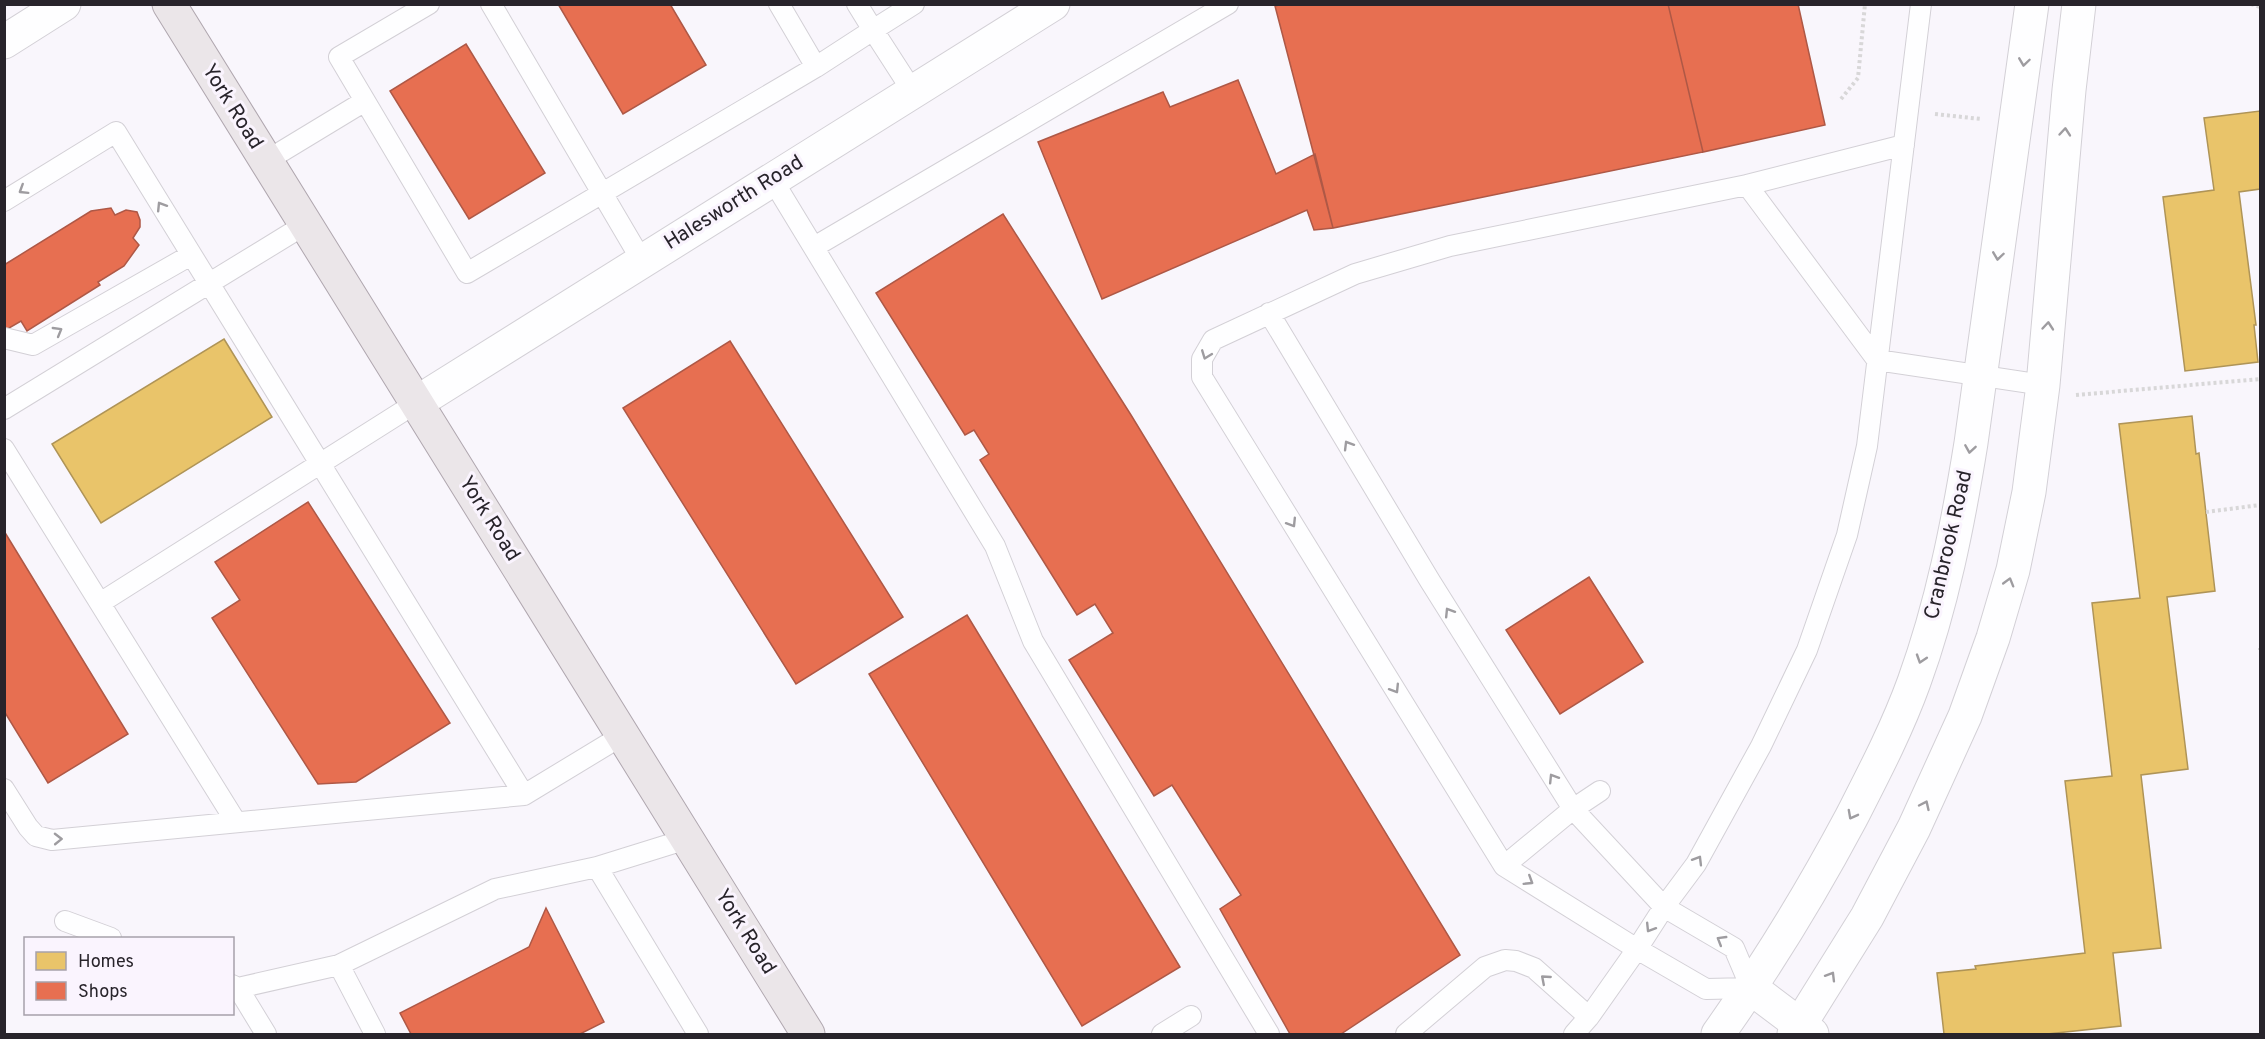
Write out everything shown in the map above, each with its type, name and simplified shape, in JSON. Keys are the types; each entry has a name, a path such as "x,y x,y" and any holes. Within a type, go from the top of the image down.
{"main road":[{"name":"York Road","path":"169,4 808,1035"}],"street":[{"path":"4,42 64,4"},
{"name":"Halesworth Road","path":"416,403 1053,4"},
{"name":"Cranbrook Road","path":"1718,1035 1751,988 1829,858 1888,744 1914,681 1932,625 1961,504 1982,375 2032,4"},
{"path":"1751,988 1802,1032 1914,828 1965,716 1993,638 2013,570 2029,492 2043,385 2069,90 2079,4"}],"lane":[{"path":"429,4 339,57 467,273 816,67 914,4"},
{"path":"491,4 642,261"},
{"path":"779,4 816,67"},
{"path":"857,4 913,92"},
{"path":"814,247 1228,4"},
{"path":"1574,1035 1696,864 1761,746 1807,650 1847,535 1867,446 1921,4"},
{"path":"266,161 365,101"},
{"path":"4,201 116,132 524,795"},
{"path":"1269,313 1430,581 1573,809 1664,907 1734,948 1751,988 1706,989 1504,866 1202,377 1202,359 1213,340 1269,313 1355,274 1450,246 1748,185 1904,145"},
{"path":"772,179 995,546 1033,641 1269,1035"},
{"path":"1748,185 1877,360 2043,385"},
{"path":"4,409 306,224"},
{"path":"4,338 33,345 191,255"},
{"path":"100,603 416,403"},
{"path":"4,449 236,822"},
{"path":"4,789 36,836 52,840 524,795 622,735"},
{"path":"1504,866 1573,809 1600,791"},
{"path":"266,1035 235,987 339,966 495,889 597,867 687,839"},
{"path":"597,867 698,1035"},
{"path":"65,921 106,937"},
{"path":"1406,1035 1485,967 1505,960 1534,968 1589,1017"},
{"path":"339,966 375,1035"},
{"path":"1162,1035 1191,1016"}],"path":[{"path":"1841,99 1858,78 1865,4"},
{"path":"2251,4 2260,7"},
{"path":"1908,110 1984,120"},
{"path":"2073,395 2260,379"},
{"path":"2206,512 2260,505"}],"building: Homes":[{"path":"2260,111 2260,189 2239,192 2256,325 2254,325 2258,362 2185,371 2163,197 2214,190 2204,118"},
{"path":"224,339 272,417 101,523 52,444"},
{"path":"2192,416 2196,454 2199,453 2215,591 2167,597 2188,769 2141,775 2161,948 2113,953 2121,1026 2047,1034 1944,1034 1937,973 1976,969 1975,966 2085,953 2065,781 2112,776 2092,603 2140,598 2119,424"}],"building: Shops":[{"path":"558,4 670,4 706,65 623,114"},
{"path":"1283,4 1668,4 1703,152 1333,228 1275,6"},
{"path":"1668,4 1798,4 1825,125 1703,152"},
{"path":"466,44 545,173 469,219 390,91"},
{"path":"1238,80 1276,174 1315,154 1333,228 1314,230 1307,210 1102,299 1038,142 1163,92 1170,107"},
{"path":"111,208 115,215 126,210 137,212 140,220 140,227 133,238 139,245 124,266 98,282 100,285 27,331 21,321 4,331 4,265 91,211"},
{"path":"1003,214 1131,415 1460,955 1341,1034 1290,1034 1220,909 1241,895 1172,785 1154,796 1069,660 1113,633 1095,604 1077,615 980,460 989,454 974,430 965,435 876,293"},
{"path":"730,341 903,617 796,684 623,408"},
{"path":"308,502 450,723 356,782 318,784 212,618 240,600 215,562"},
{"path":"4,531 128,734 48,783 4,711"},
{"path":"1589,577 1643,662 1560,714 1506,630"},
{"path":"967,615 1180,967 1082,1026 869,674"},
{"path":"546,908 604,1022 580,1034 411,1034 400,1013 529,947"}]}
